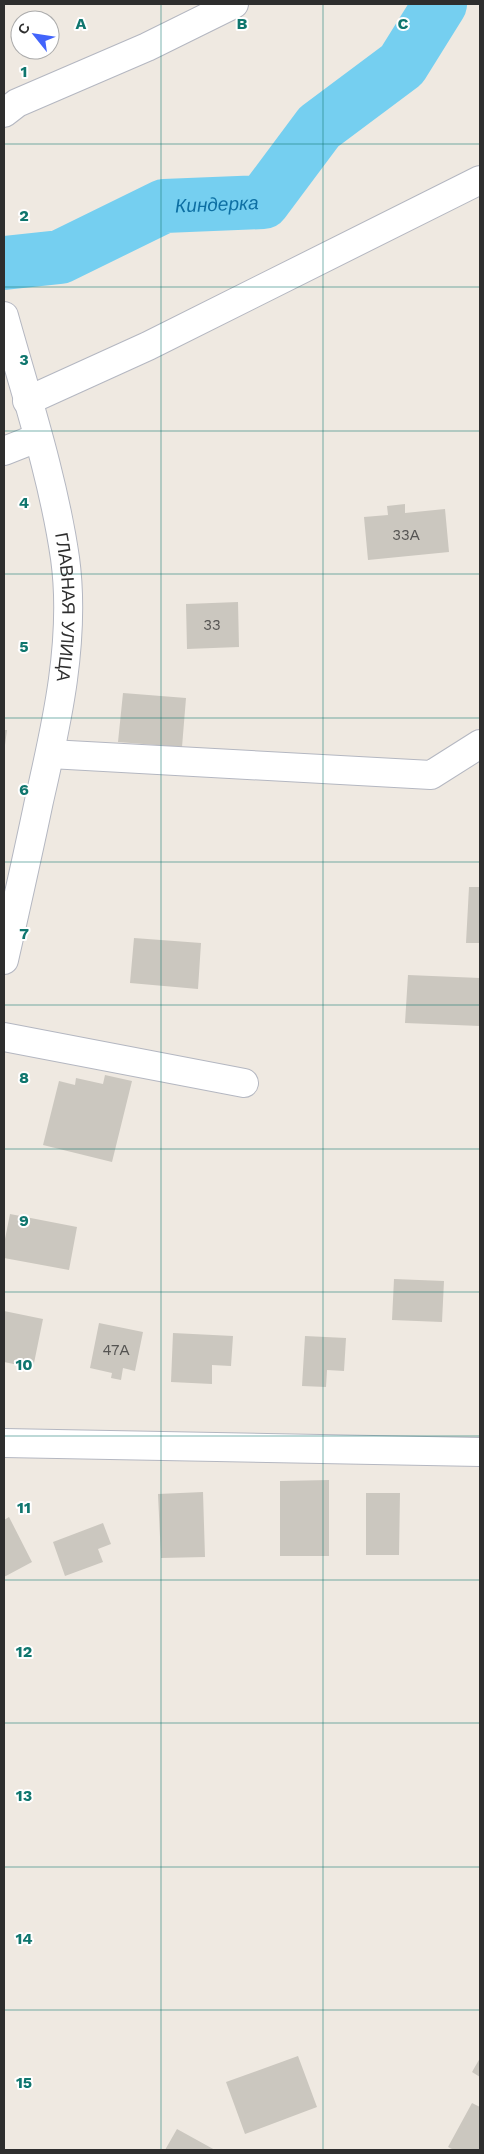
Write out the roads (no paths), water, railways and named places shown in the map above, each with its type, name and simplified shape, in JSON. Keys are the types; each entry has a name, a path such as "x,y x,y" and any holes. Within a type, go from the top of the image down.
{"street":[{"path":"4,113 17,103 147,47 234,4"},
{"path":"27,401 148,346 480,180"},
{"name":"ГЛАВНАЯ УЛИЦА","path":"4,316 53,497 65,559 68,613 64,668 50,754 4,960"},
{"path":"4,451 37,438"},
{"path":"50,754 431,775 480,744"},
{"path":"4,1037 244,1083"},
{"path":"4,1444 480,1452"}],"waterway":[{"name":"Киндерка","path":"4,263 60,257 164,206 263,202 319,127 402,65 440,4"}]}
